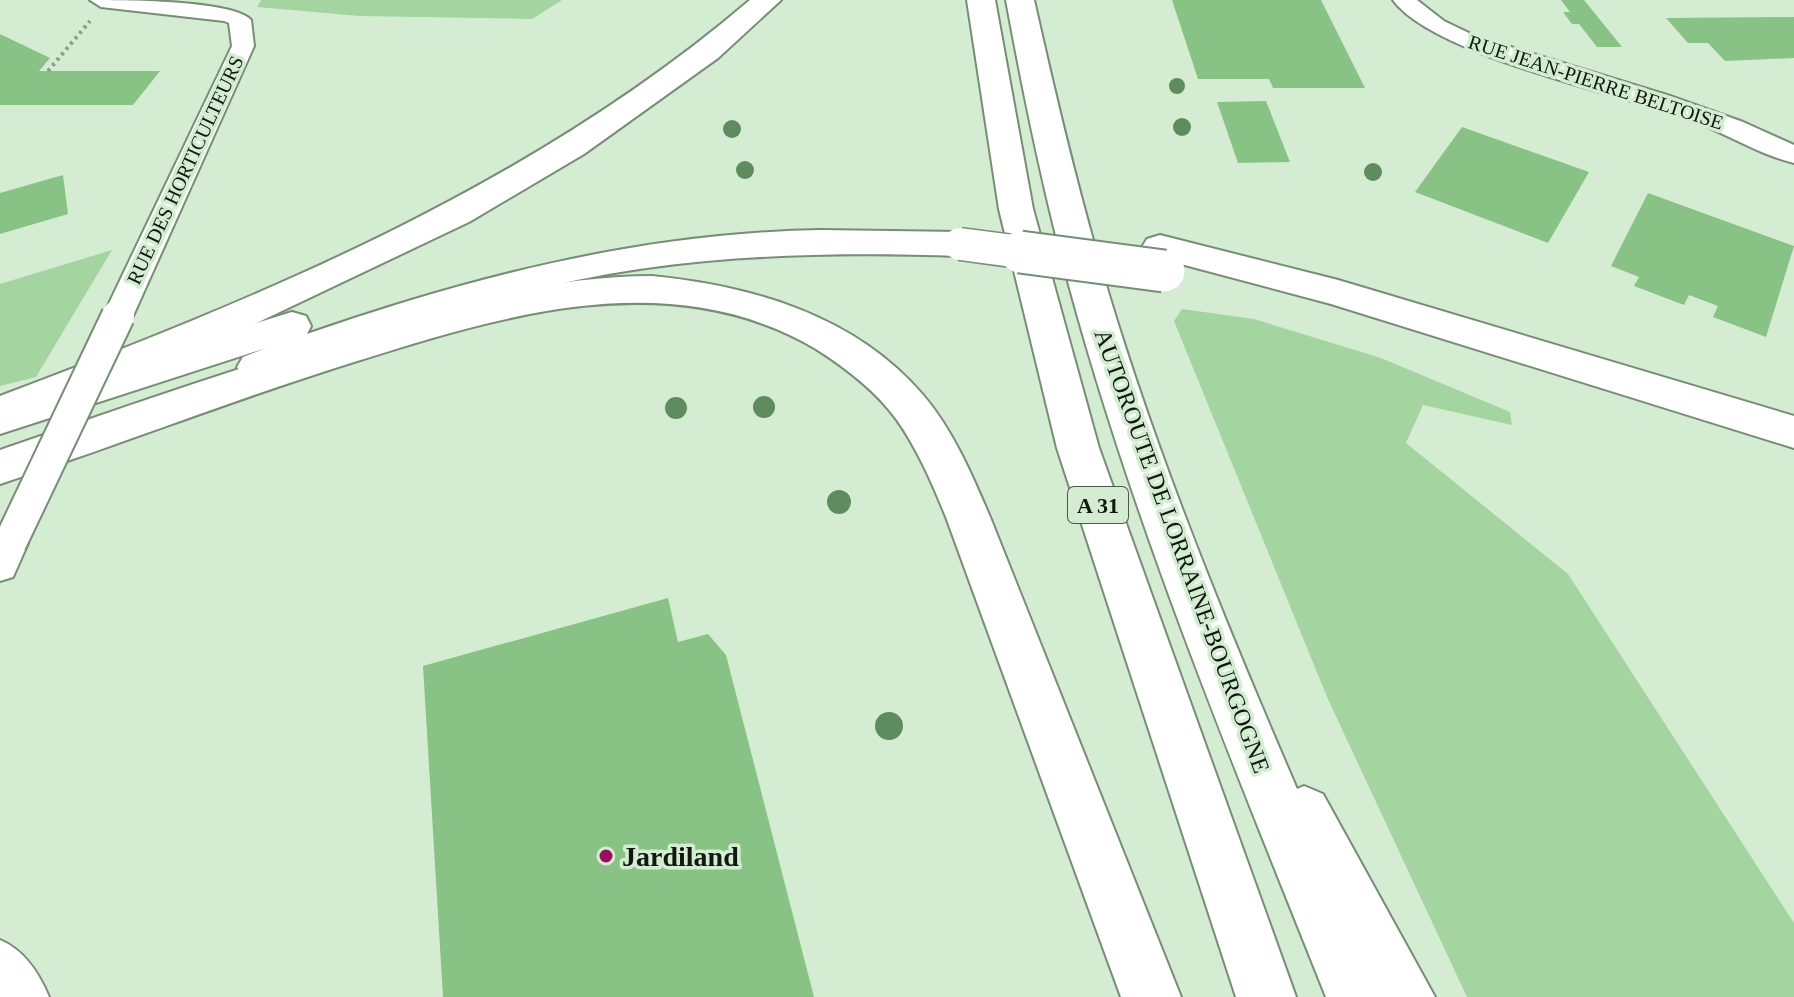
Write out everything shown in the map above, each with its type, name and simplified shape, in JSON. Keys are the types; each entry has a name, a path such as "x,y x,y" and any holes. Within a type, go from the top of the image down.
{"main road":[{"path":"0,416 173,346 457,214 572,147 707,52 767,0"},
{"name":"A 31","path":"981,0 1016,209 1078,448 1266,997"},
{"name":"AUTOROUTE DE LORRAINE-BOURGOGNE","path":"1020,0 1036,83 1085,278 1140,448 1238,714 1356,997"},
{"path":"0,416 454,275 549,251 645,234 742,225 959,233 1162,259 1338,293 1794,432"},
{"path":"0,465 381,320 560,270 684,249 959,233"},
{"path":"1162,259 1794,456"},
{"path":"0,465 312,359 486,311 575,292 653,290 723,299 801,325 841,346 877,374 908,404 932,441 972,530 1151,997"},
{"path":"1238,714 1311,823 1405,997"}],"street":[{"name":"RUE JEAN-PIERRE BELTOISE","path":"1404,0 1436,26 1467,41 1661,101 1792,151"},
{"name":"RUE DES HORTICULTEURS","path":"5,554 243,46 244,32 240,20 228,15 100,6"}],"path":[{"path":"48,71 100,6"}],"green space":[{"path":"261,0 562,0 532,19 359,16 257,7"},
{"path":"112,250 36,377 0,386 0,284"},
{"path":"1182,309 1254,319 1381,358 1510,412 1512,425 1423,405 1406,443 1568,574 1794,923 1794,997 1467,997 1327,697 1174,321"}],"building":[{"path":"1172,0 1321,0 1365,88 1273,88 1269,79 1198,79"},
{"path":"1561,0 1584,0 1622,47 1597,47 1579,24 1572,24 1563,12 1570,12"},
{"path":"1794,17 1794,58 1725,61 1708,43 1688,43 1666,18"},
{"path":"0,34 50,58 39,71 160,71 133,105 0,105"},
{"path":"1266,101 1290,162 1238,163 1217,102"},
{"path":"1462,127 1589,172 1548,243 1415,192"},
{"path":"63,175 68,214 0,234 0,193"},
{"path":"1648,193 1794,246 1766,337 1713,317 1718,306 1689,295 1684,305 1634,286 1639,277 1611,266"},
{"name":"Jardiland","path":"668,598 678,642 708,634 726,655 814,997 443,997 423,666"}],"place":[{"name":"Jardiland","path":"606,856"}]}
